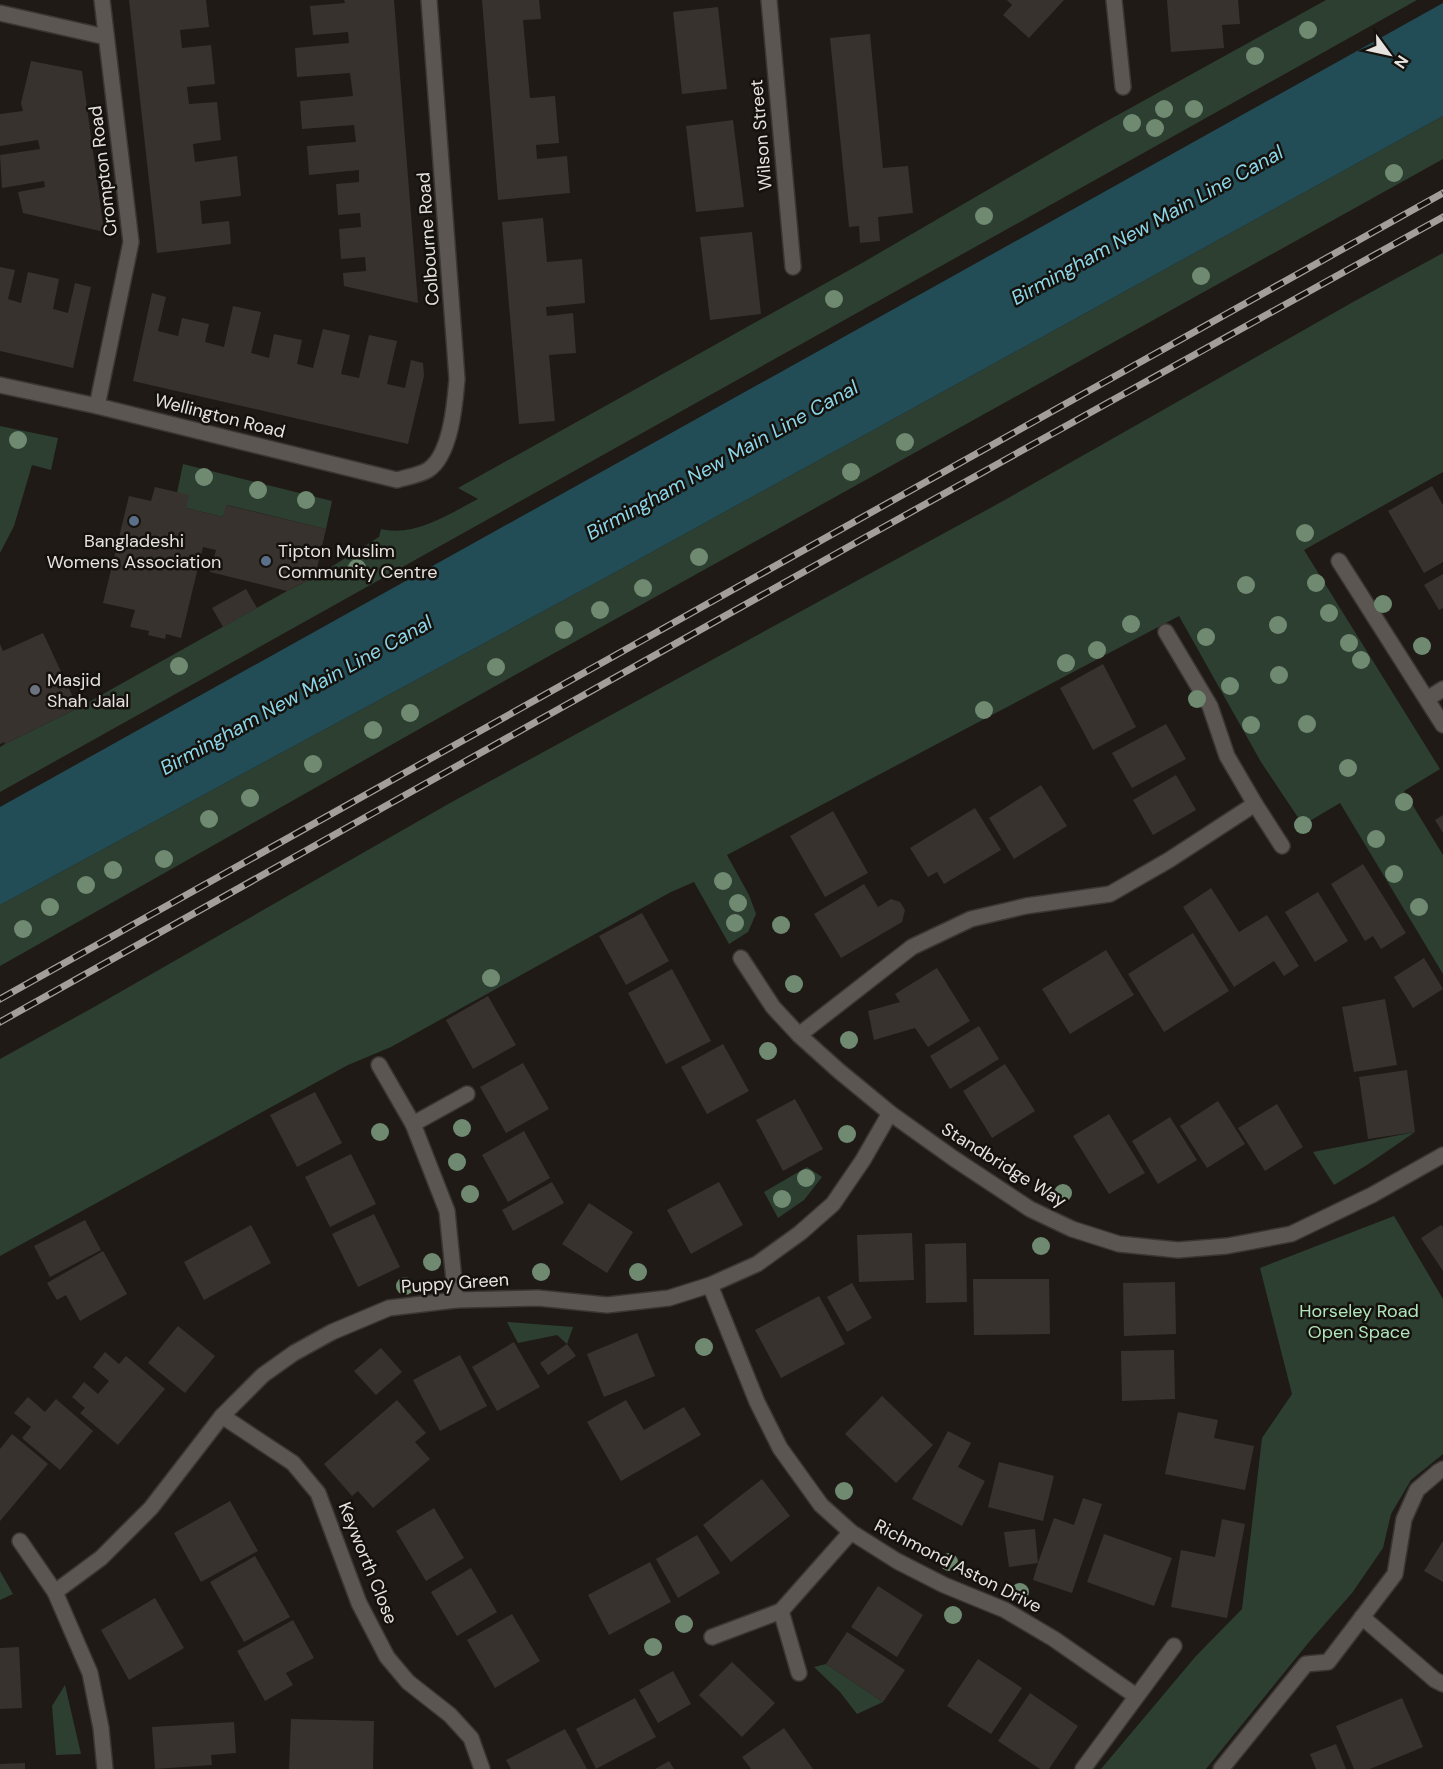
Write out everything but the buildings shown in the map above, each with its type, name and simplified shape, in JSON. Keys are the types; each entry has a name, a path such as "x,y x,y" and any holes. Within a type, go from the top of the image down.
{"street":[{"name":"Crompton Road","path":"97,406 131,242 102,0"},
{"name":"Colbourne Road","path":"429,0 457,378 453,419 443,451 429,470"},
{"name":"Wilson Street","path":"769,0 793,267"},
{"path":"1114,0 1123,87"},
{"path":"0,13 106,37"},
{"name":"Wellington Road","path":"0,385 97,406 397,480 429,470"},
{"path":"1339,561 1443,725"},
{"path":"1166,632 1210,706 1227,756 1282,846"},
{"path":"1427,699 1443,689"},
{"path":"799,1035 912,946 971,919 1026,906 1110,894 1169,861 1255,804"},
{"name":"Standbridge Way","path":"741,958 773,1007 799,1035 890,1113 952,1158 1030,1209 1072,1229 1119,1244 1178,1250 1227,1246 1291,1234 1372,1195 1443,1155"},
{"path":"380,1065 413,1124 447,1211 456,1300"},
{"path":"413,1124 467,1094"},
{"name":"Puppy Green","path":"55,1592 101,1558 151,1508 222,1416 262,1375 294,1353 332,1332 389,1308 456,1300 538,1298 607,1305 669,1298 710,1285 757,1264 800,1233 833,1204 863,1160 890,1113"},
{"name":"Richmond Aston Drive","path":"710,1285 757,1402 780,1448 821,1505 851,1532 897,1561 944,1585 1005,1610 1044,1633 1136,1696"},
{"name":"Keyworth Close","path":"222,1416 292,1463 318,1493 359,1603 387,1657 408,1682 450,1715 471,1738 482,1769"},
{"path":"1221,1769 1306,1664 1328,1662 1395,1574 1404,1519 1418,1490 1443,1469"},
{"path":"712,1637 781,1611 851,1532"},
{"path":"20,1541 55,1592 90,1673 101,1728 105,1769"},
{"path":"781,1611 799,1673"},
{"path":"1362,1617 1435,1680 1443,1684"},
{"path":"1083,1769 1174,1646"}],"green space":[{"path":"1326,0 1417,0 0,792 0,747 5,744 78,708 315,577 379,537 381,529 394,531 419,527 478,499 458,488 862,263 1096,127"},
{"path":"1443,116 1443,159 515,675 0,966 0,905 614,573"},
{"path":"1443,253 1443,472 1304,550 1440,769 1404,791 1443,855 1443,974 1340,803 1303,825 1261,762 1179,616 727,855 749,895 756,914 748,932 729,944 694,882 671,892 391,1047 348,1065 0,1256 0,1059 450,803 1003,501"},
{"path":"0,426 58,438 51,470 32,465 14,526 0,553"},
{"path":"183,464 332,501 326,529 227,505 223,517 186,508 177,493"},
{"path":"1415,1132 1334,1185 1313,1152"},
{"path":"807,1167 822,1177 804,1200 778,1218 764,1192"},
{"name":"Horseley Road Open Space","path":"1394,1216 1443,1299 1443,1454 1411,1480 1391,1514 1383,1548 1352,1593 1309,1642 1206,1769 1101,1769 1196,1656 1242,1609 1262,1438 1292,1394 1260,1268"},
{"path":"507,1322 573,1327 567,1344 557,1335 518,1343"},
{"path":"0,1571 13,1594 0,1600"},
{"path":"826,1664 883,1702 857,1714 840,1692 814,1667"},
{"path":"65,1685 81,1754 56,1755 52,1706"}],"water":[{"name":"Birmingham New Main Line Canal","path":"1443,3 1443,116 614,573 0,905 0,807"}],"railway":[{"path":"0,999 1443,193"},
{"path":"0,1022 1443,217"}],"place":[{"name":"Bangladeshi Womens Association","path":"134,521"},
{"name":"Tipton Muslim Community Centre","path":"266,561"},
{"name":"Masjid Shah Jalal","path":"35,690"}]}
